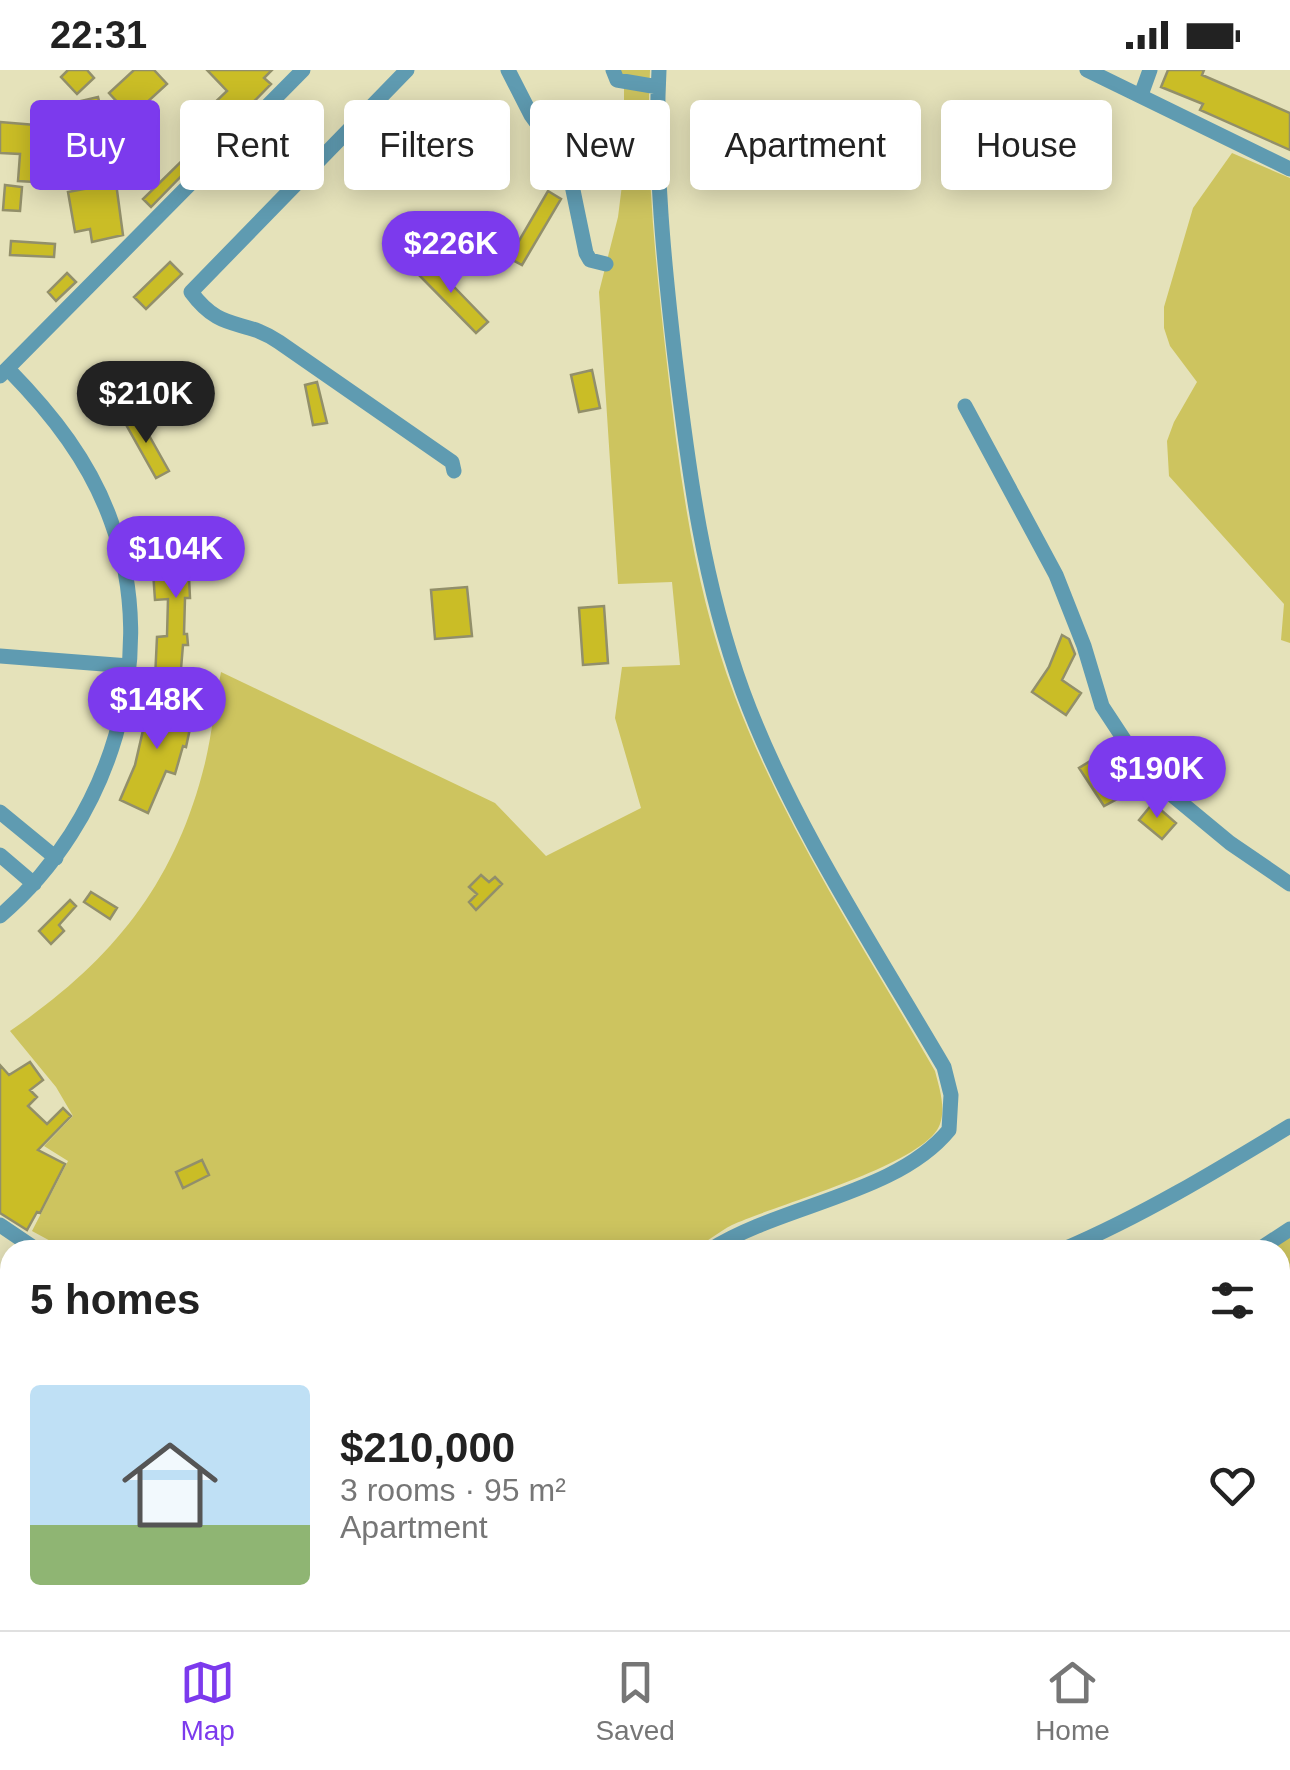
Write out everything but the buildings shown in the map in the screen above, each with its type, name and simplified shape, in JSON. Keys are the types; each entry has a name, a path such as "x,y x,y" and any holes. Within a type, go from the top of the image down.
{"street":[{"path":"0,916 56,858 87,810 103,774 124,699 132,648 126,582 112,521 78,453 49,411 5,373 303,70"},
{"path":"407,70 191,292 204,309 228,324 259,328 452,462 454,472"},
{"path":"508,70 531,115 568,166 586,253 590,260 606,264"},
{"path":"613,70 617,80 624,83 658,87"},
{"path":"659,70 662,242 690,477 714,603 744,694 782,784 944,1067 951,1095 949,1130 920,1157 878,1179 725,1240"},
{"path":"1087,70 1290,170"},
{"path":"1141,95 1150,70"},
{"path":"965,406 1048,559 1084,646 1102,706 1127,744 1187,807 1230,843 1290,884"},
{"path":"0,656 129,666"},
{"path":"0,812 56,858"},
{"path":"0,855 34,884"},
{"path":"1086,1240 1212,1174 1290,1126"},
{"path":"0,1225 22,1240"}],"shaded area":[{"path":"619,70 650,70 650,100 624,100"},
{"path":"1232,153 1290,178 1290,643 1281,640 1284,604 1169,476 1167,441 1197,382 1170,346 1164,328 1164,307 1193,208"},
{"path":"621,190 651,190 683,491 709,615 735,697 802,841 935,1071 942,1104 940,1124 929,1139 879,1169 732,1225 708,1240 49,1240 32,1231 68,1161 44,1146 73,1116 56,1087 10,1031 46,1005 108,948 157,883 192,807 207,752 221,672 495,803 546,856 641,808 615,718 622,667 680,665 672,582 618,584 599,292"},
{"path":"1290,1229 1290,1240 1273,1240"}]}
